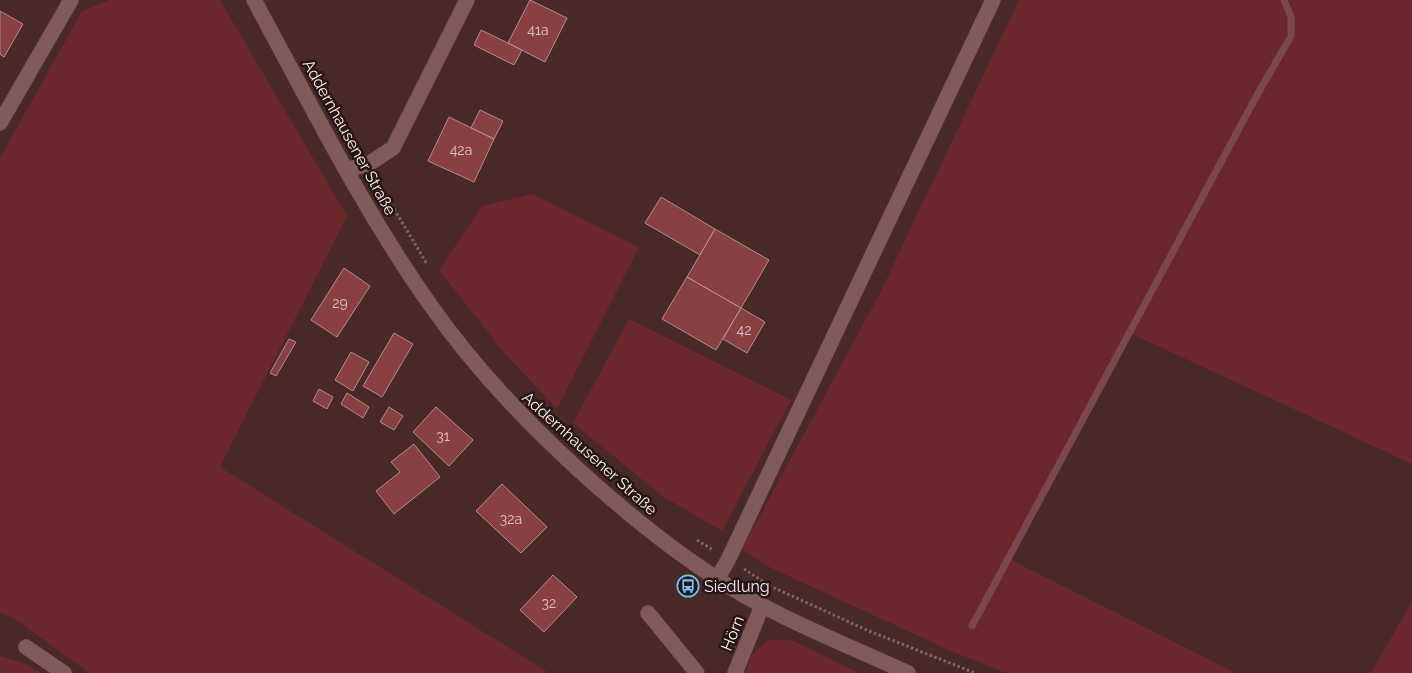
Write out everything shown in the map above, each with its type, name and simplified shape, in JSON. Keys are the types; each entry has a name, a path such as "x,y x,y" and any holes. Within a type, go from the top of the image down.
{"street":[{"path":"0,123 71,0"},
{"name":"Addernhausener Straße","path":"254,0 394,251 431,307 471,359 508,402 547,441 625,512 718,579 762,606 908,673"},
{"path":"347,169 367,165 393,148 467,0"},
{"path":"718,579 993,0"},
{"name":"Hörn","path":"735,673 762,606"},
{"path":"648,613 697,673"},
{"path":"26,647 64,673"}],"path":[{"path":"328,95 367,165 431,271"},
{"path":"689,535 779,590 869,631 975,673"}],"shaded area":[{"path":"109,0 220,0 347,216 220,467 549,673 89,673 15,619 0,612 0,158 82,11"},
{"path":"1019,0 1412,0 1412,464 1132,334 1005,557 1236,673 1006,673 951,651 771,568 742,549 880,293"},
{"path":"532,194 639,247 557,409 506,355 439,270 482,206"},
{"path":"629,319 791,400 722,531 662,496 573,423"},
{"path":"1412,601 1412,673 1371,673"},
{"path":"769,640 791,640 860,673 745,673 752,654"},
{"path":"0,656 27,664 41,673 0,673"}],"building":[{"path":"530,0 567,18 545,62 508,43"},
{"path":"0,11 23,24 4,57 0,54"},
{"path":"481,30 522,50 514,65 474,45"},
{"path":"480,110 503,121 494,139 471,128"},
{"path":"449,117 494,139 474,182 428,161"},
{"path":"661,197 715,229 700,255 645,223"},
{"path":"715,229 769,260 741,308 687,277"},
{"path":"344,268 370,286 337,337 311,320"},
{"path":"687,277 741,308 716,350 662,319"},
{"path":"741,308 765,322 747,353 723,339"},
{"path":"394,333 413,344 382,397 363,386"},
{"path":"289,339 296,342 276,376 270,373"},
{"path":"351,352 369,362 353,391 335,380"},
{"path":"319,389 333,397 327,409 313,401"},
{"path":"347,393 369,407 363,418 341,404"},
{"path":"389,407 403,416 394,430 380,422"},
{"path":"436,407 473,440 449,466 413,432"},
{"path":"414,444 440,477 394,514 376,491 400,472 391,462"},
{"path":"502,484 547,527 521,553 476,511"},
{"path":"553,575 577,597 544,632 520,610"}],"waterway":[{"path":"972,626 1257,95 1291,36 1291,17 1284,0"}],"place":[{"name":"Siedlung","path":"688,586"}]}
